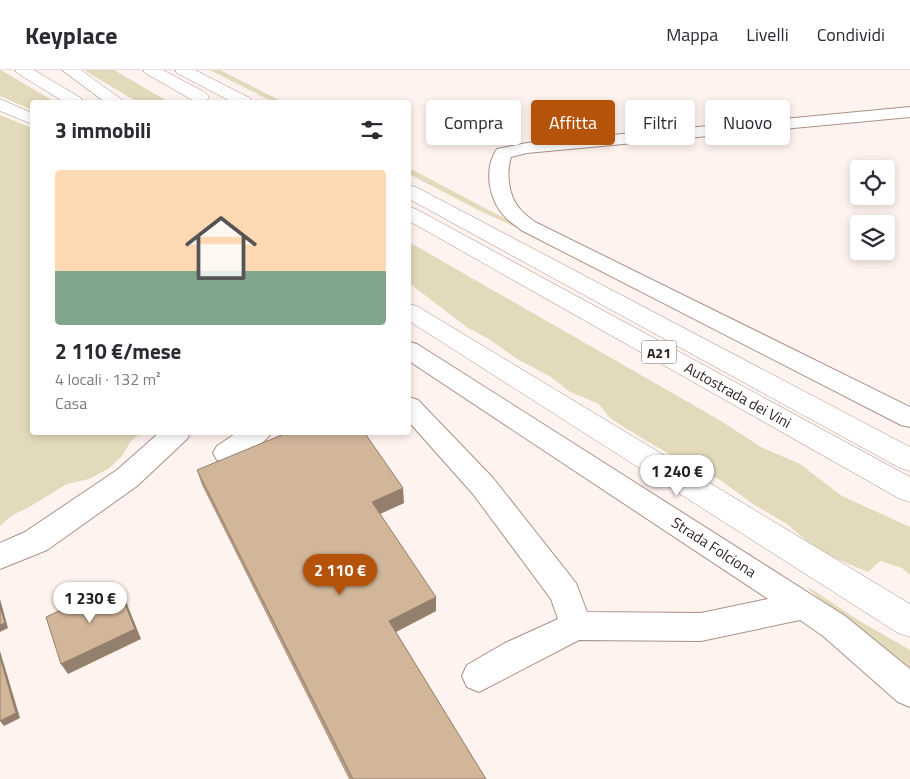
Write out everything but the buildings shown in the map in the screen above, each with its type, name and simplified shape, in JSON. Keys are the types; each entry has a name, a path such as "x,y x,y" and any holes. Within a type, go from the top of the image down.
{"highway":[{"path":"23,70 72,100"},
{"path":"70,70 113,100"},
{"path":"151,70 205,100"},
{"path":"184,70 240,100"},
{"path":"0,104 30,117"},
{"name":"Autostrada dei Vini","path":"411,192 910,460"},
{"name":"Autostrada dei Vini","path":"411,214 910,491"},
{"path":"411,312 910,622"}],"street":[{"path":"910,112 527,148 503,153 498,168 498,181 505,202 512,213 528,226 910,418"},
{"name":"Strada Folciona","path":"411,351 804,604 834,626 910,691"},
{"path":"411,408 483,486 565,593 576,626"},
{"path":"0,556 36,541 127,478 174,435"},
{"path":"227,452 254,435"},
{"path":"479,676 517,654 576,626 701,628 804,604"}],"shaded area":[{"path":"1,70 52,100 30,100 30,109 0,96"},
{"path":"84,70 114,70 166,100 134,100"},
{"path":"210,70 220,70 279,100 269,100"},
{"path":"0,115 30,127 30,435 138,435 131,441 122,456 108,469 89,479 67,484 11,516 0,526"},
{"path":"411,169 553,244 482,212 411,175"},
{"path":"411,243 721,421 761,447 800,464 842,496 910,527 910,575 902,568 880,561 868,572 820,552 787,524 753,504 720,480 676,458 625,428 609,417 599,404 570,392 551,377 517,359 489,339 468,328 411,285"},
{"path":"806,587 910,650 910,675"}]}
